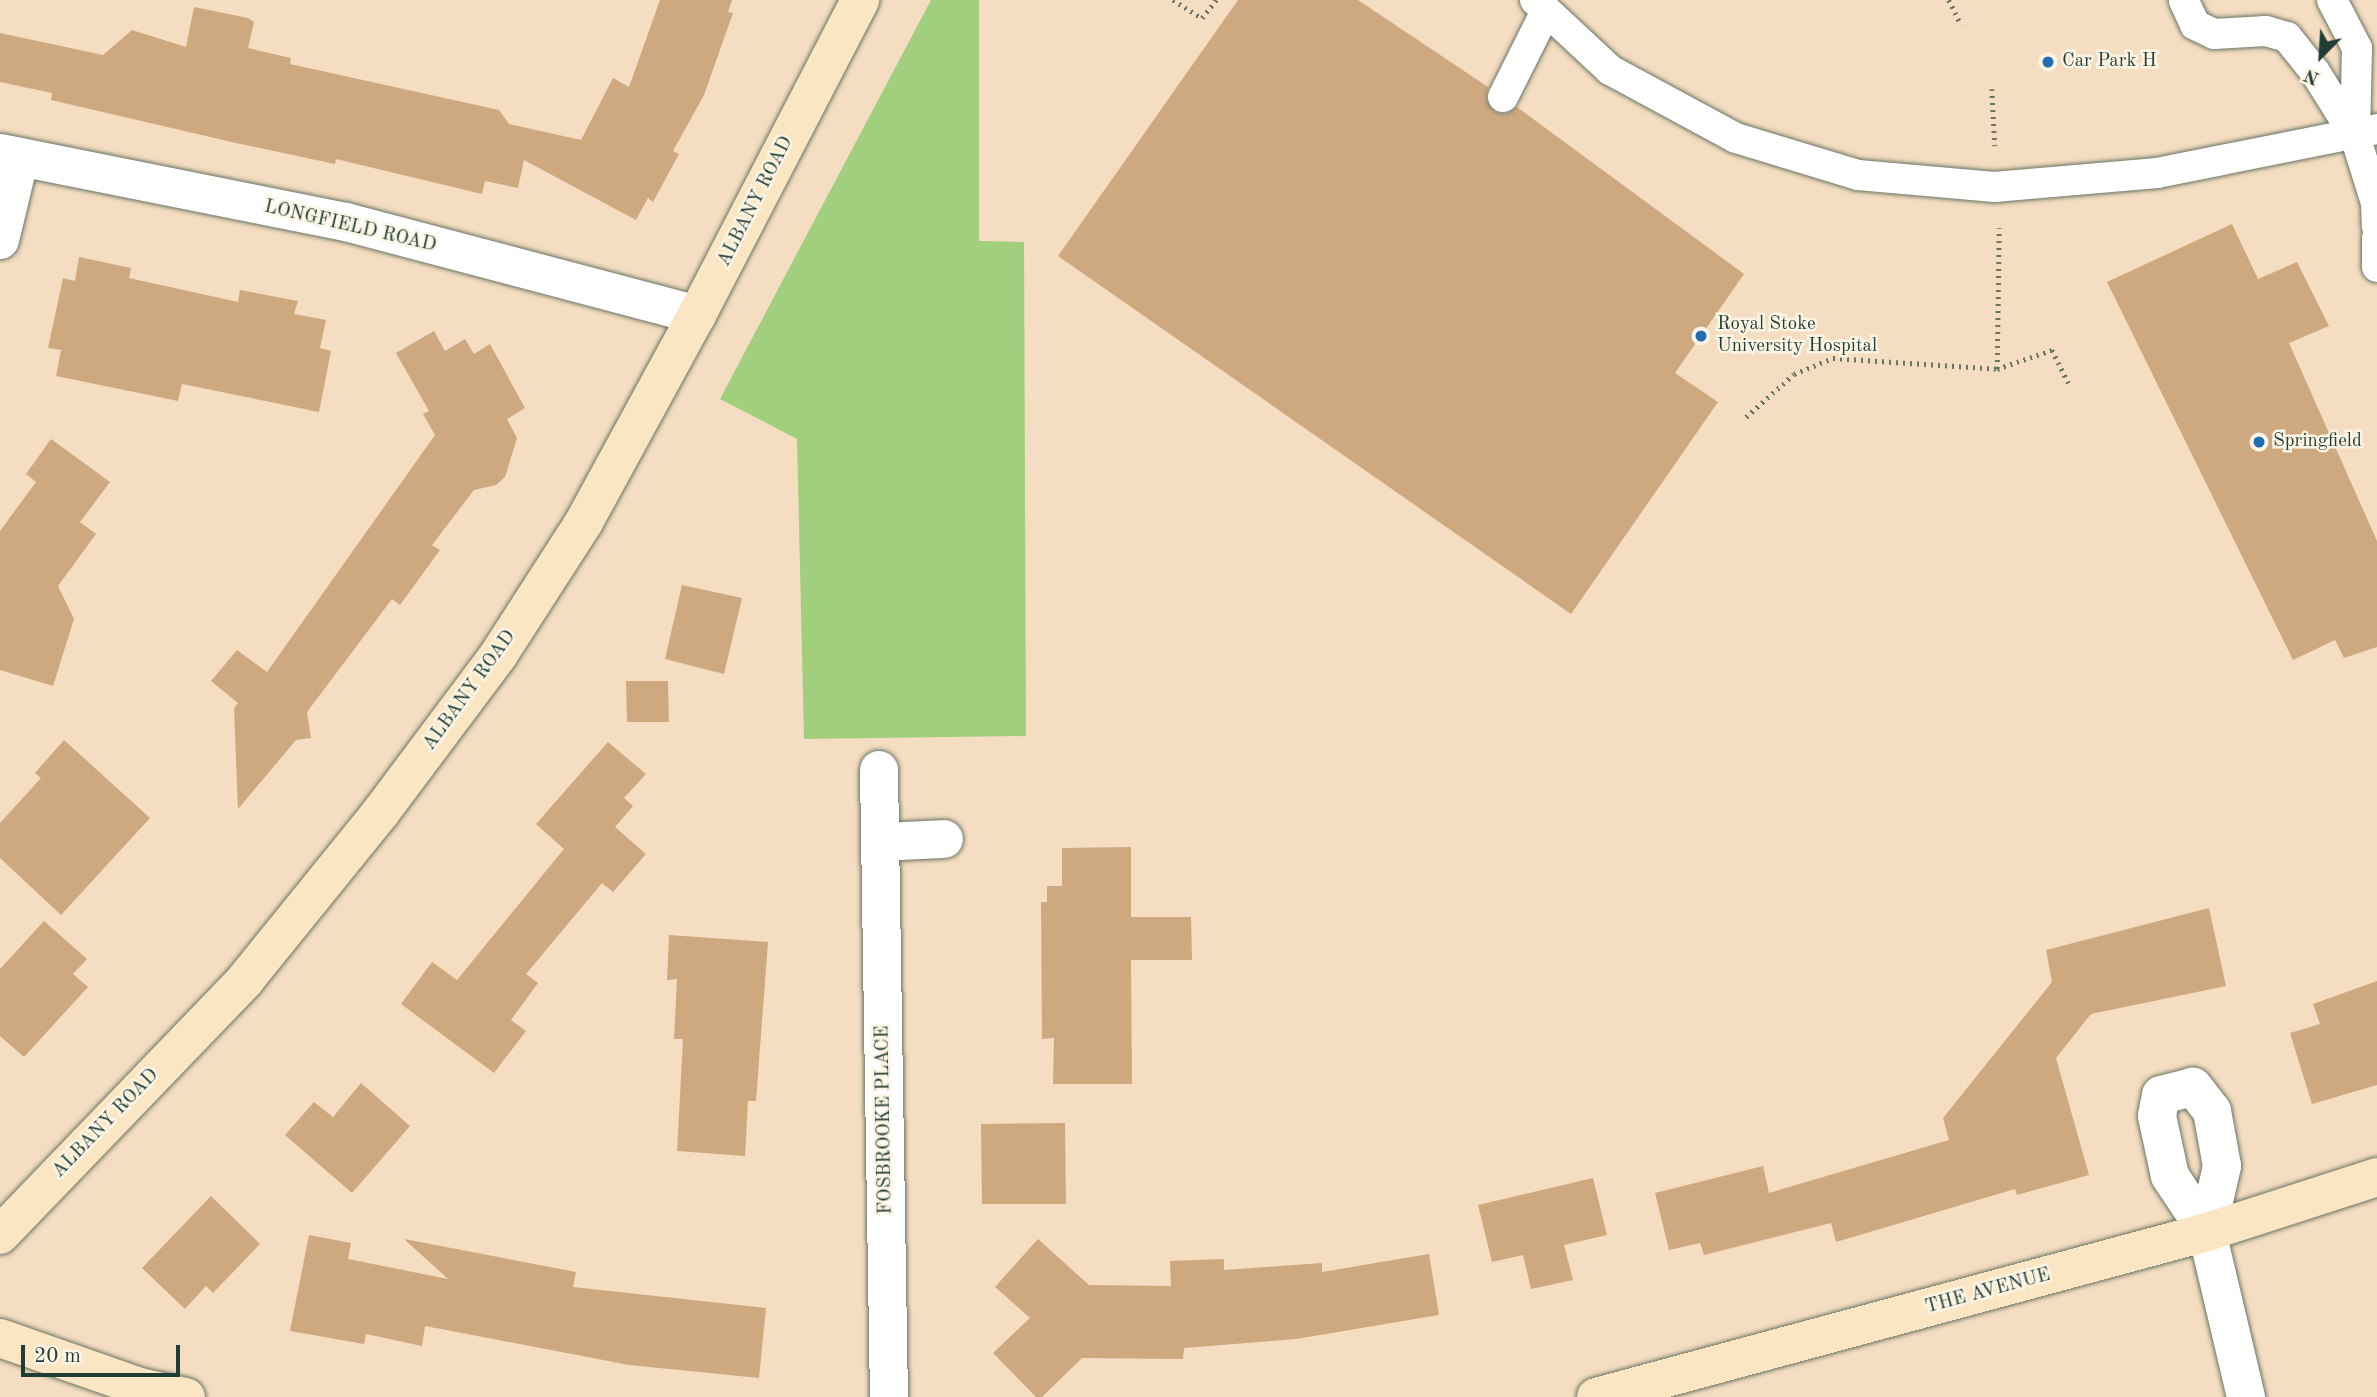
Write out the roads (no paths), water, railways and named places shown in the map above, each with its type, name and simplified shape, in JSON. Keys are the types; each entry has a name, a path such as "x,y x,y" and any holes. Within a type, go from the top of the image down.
{"street":[{"path":"827,66 832,0"},
{"name":"ALBANY ROAD","path":"0,1235 245,980 381,812 499,654 570,544 697,315 860,0"},
{"path":"0,240 10,155"},
{"name":"LONGFIELD ROAD","path":"10,155 346,222 697,315"},
{"name":"FOSBROOKE PLACE","path":"879,770 890,1397"},
{"path":"881,842 944,839"},
{"name":"THE AVENUE","path":"1596,1397 2207,1232 2377,1177"},
{"path":"2207,1232 2246,1397"},
{"path":"0,1338 140,1387 186,1397"}],"lane":[{"path":"2332,0 2357,48 2377,226"},
{"path":"2184,1 2195,25 2214,34 2266,31 2287,37 2366,132"},
{"path":"1503,97 1541,6 1610,71 1736,138 1858,175 1994,187 2157,173 2366,132"},
{"path":"2377,238 2377,267"}],"place":[{"name":"Car Park H","path":"2048,62"},
{"name":"Royal Stoke University Hospital","path":"1701,336"},
{"name":"Springfield","path":"2259,442"}]}
